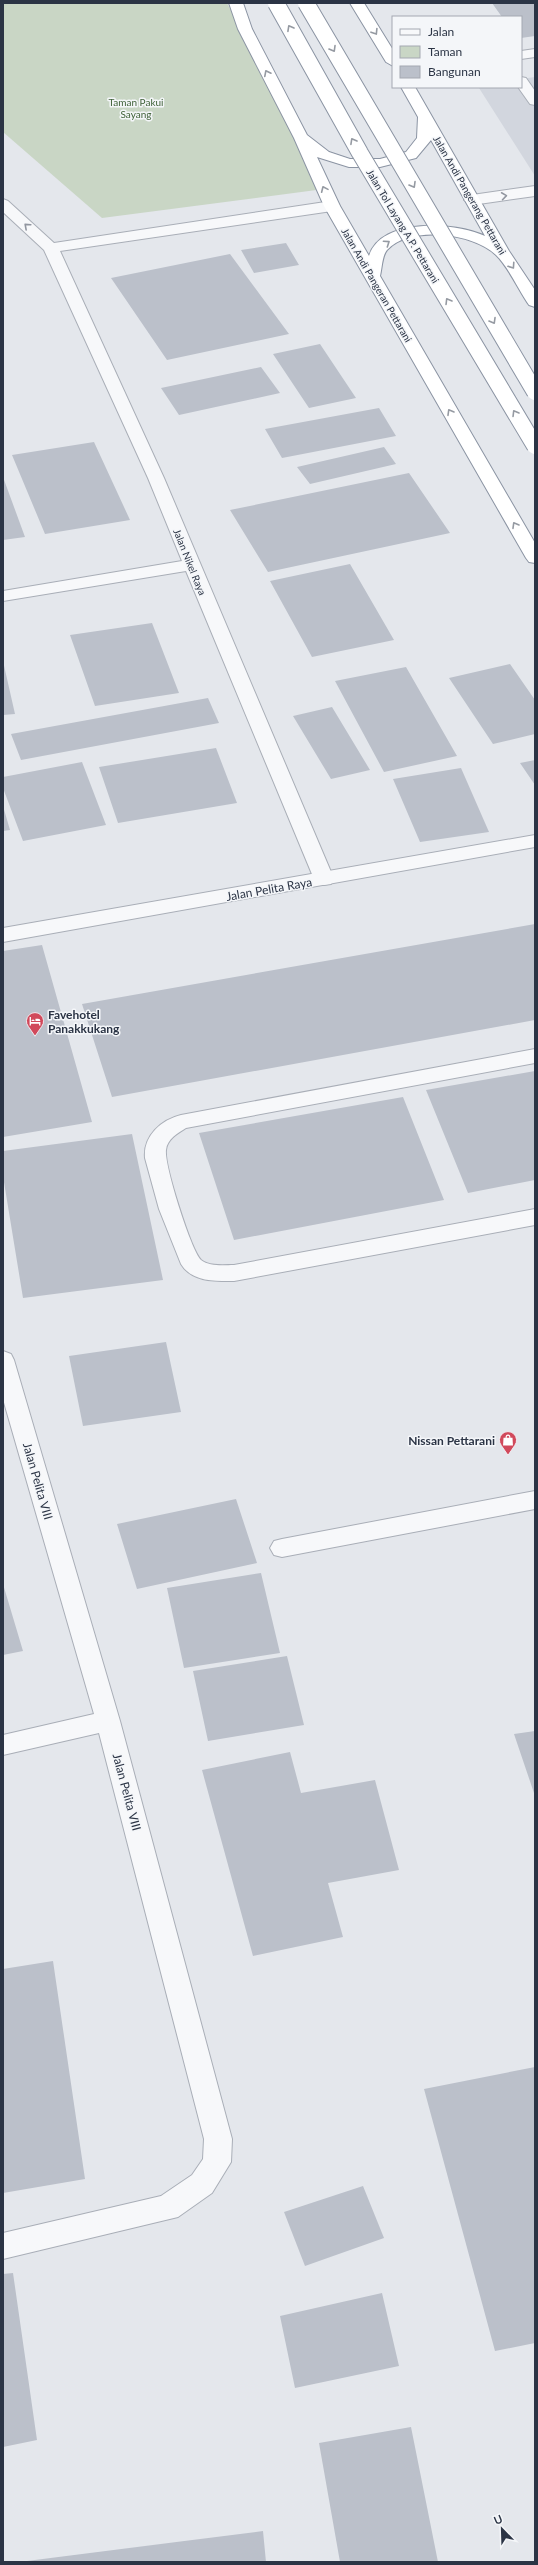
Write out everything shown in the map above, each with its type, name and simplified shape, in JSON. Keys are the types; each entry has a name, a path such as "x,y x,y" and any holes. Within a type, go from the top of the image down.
{"highway":[{"name":"Jalan Andi Pangeran Pettarani","path":"236,3 245,29 301,138 332,206 535,558"},
{"name":"Jalan Tol Layang A.P. Pettarani","path":"276,3 360,153 535,446"},
{"path":"306,3 535,392"},
{"path":"357,3 392,60"},
{"name":"Jalan Andi Pangerang Pettarani","path":"409,88 501,251 535,302"},
{"path":"301,138 330,157 349,163 380,163 412,155 424,139 425,116"},
{"path":"372,277 380,248 396,238 418,232 444,230 468,235 501,251"}],"street":[{"path":"522,55 535,53"},
{"path":"522,82 535,101"},
{"path":"472,200 535,191"},
{"path":"3,204 51,248 332,206"},
{"name":"Jalan Nikel Raya","path":"51,248 156,478 191,566 324,879"},
{"path":"3,596 191,566"},
{"name":"Jalan Pelita Raya","path":"3,934 535,841"},
{"path":"535,1056 180,1122 162,1133 155,1150 164,1192 185,1255 193,1266 209,1273 234,1273 535,1217"},
{"name":"Jalan Pelita VIII","path":"3,1360 108,1721 218,2139 217,2162 202,2184 168,2208 3,2246"},
{"path":"282,1548 535,1500"},
{"path":"3,1745 108,1721"}],"shaded area":[{"path":"535,77 535,176 479,88 522,88 522,79"}],"green space":[{"name":"Taman Pakui Sayang","path":"3,3 227,3 324,189 102,218 3,132"}],"building":[{"path":"492,3 535,3 535,36 522,38 522,16 501,16"},
{"path":"286,243 299,265 254,273 241,250"},
{"path":"230,254 289,334 167,360 111,278"},
{"path":"320,344 356,398 309,408 273,354"},
{"path":"261,367 280,393 179,415 161,388"},
{"path":"379,408 396,436 282,458 265,429"},
{"path":"94,442 130,520 45,534 12,455"},
{"path":"384,447 396,464 310,484 297,467"},
{"path":"409,473 450,533 268,572 230,510"},
{"path":"3,477 25,537 3,540"},
{"path":"350,564 394,640 312,657 270,581"},
{"path":"152,623 179,693 95,706 70,635"},
{"path":"3,661 15,714 3,715"},
{"path":"510,664 535,700 535,734 493,744 449,678"},
{"path":"406,667 457,756 384,772 335,681"},
{"path":"208,698 219,723 21,760 11,734"},
{"path":"332,707 370,770 331,779 293,716"},
{"path":"216,748 237,803 118,823 99,767"},
{"path":"535,760 535,785 520,763"},
{"path":"82,762 106,825 23,841 3,788 3,777"},
{"path":"461,768 489,832 420,842 393,779"},
{"path":"3,806 10,830 3,831"},
{"path":"535,924 535,1020 112,1097 82,1004"},
{"name":"Favehotel Panakkukang","path":"42,945 92,1122 3,1137 3,951"},
{"path":"535,1071 535,1180 468,1193 426,1090"},
{"path":"403,1097 444,1200 234,1240 199,1133"},
{"path":"132,1134 163,1280 23,1298 3,1176 3,1151"},
{"path":"166,1342 181,1412 83,1426 69,1356"},
{"path":"236,1499 257,1563 137,1589 117,1524"},
{"path":"261,1573 280,1653 184,1668 167,1588"},
{"path":"3,1584 23,1651 3,1655"},
{"path":"287,1656 304,1725 208,1741 193,1671"},
{"path":"535,1731 535,1796 514,1734"},
{"path":"290,1752 301,1793 375,1780 399,1870 328,1883 343,1937 253,1956 202,1770"},
{"path":"53,1961 85,2179 3,2193 3,1969"},
{"path":"535,2067 535,2343 495,2351 424,2089"},
{"path":"363,2186 384,2238 305,2266 284,2212"},
{"path":"13,2273 37,2440 3,2447 3,2274"},
{"path":"382,2293 399,2366 295,2388 280,2316"},
{"path":"411,2427 438,2562 340,2562 319,2443"},
{"path":"263,2531 266,2562 27,2562 27,2561"}],"place":[{"name":"Favehotel Panakkukang","path":"35,1036"},
{"name":"Nissan Pettarani","path":"508,1455"}]}
